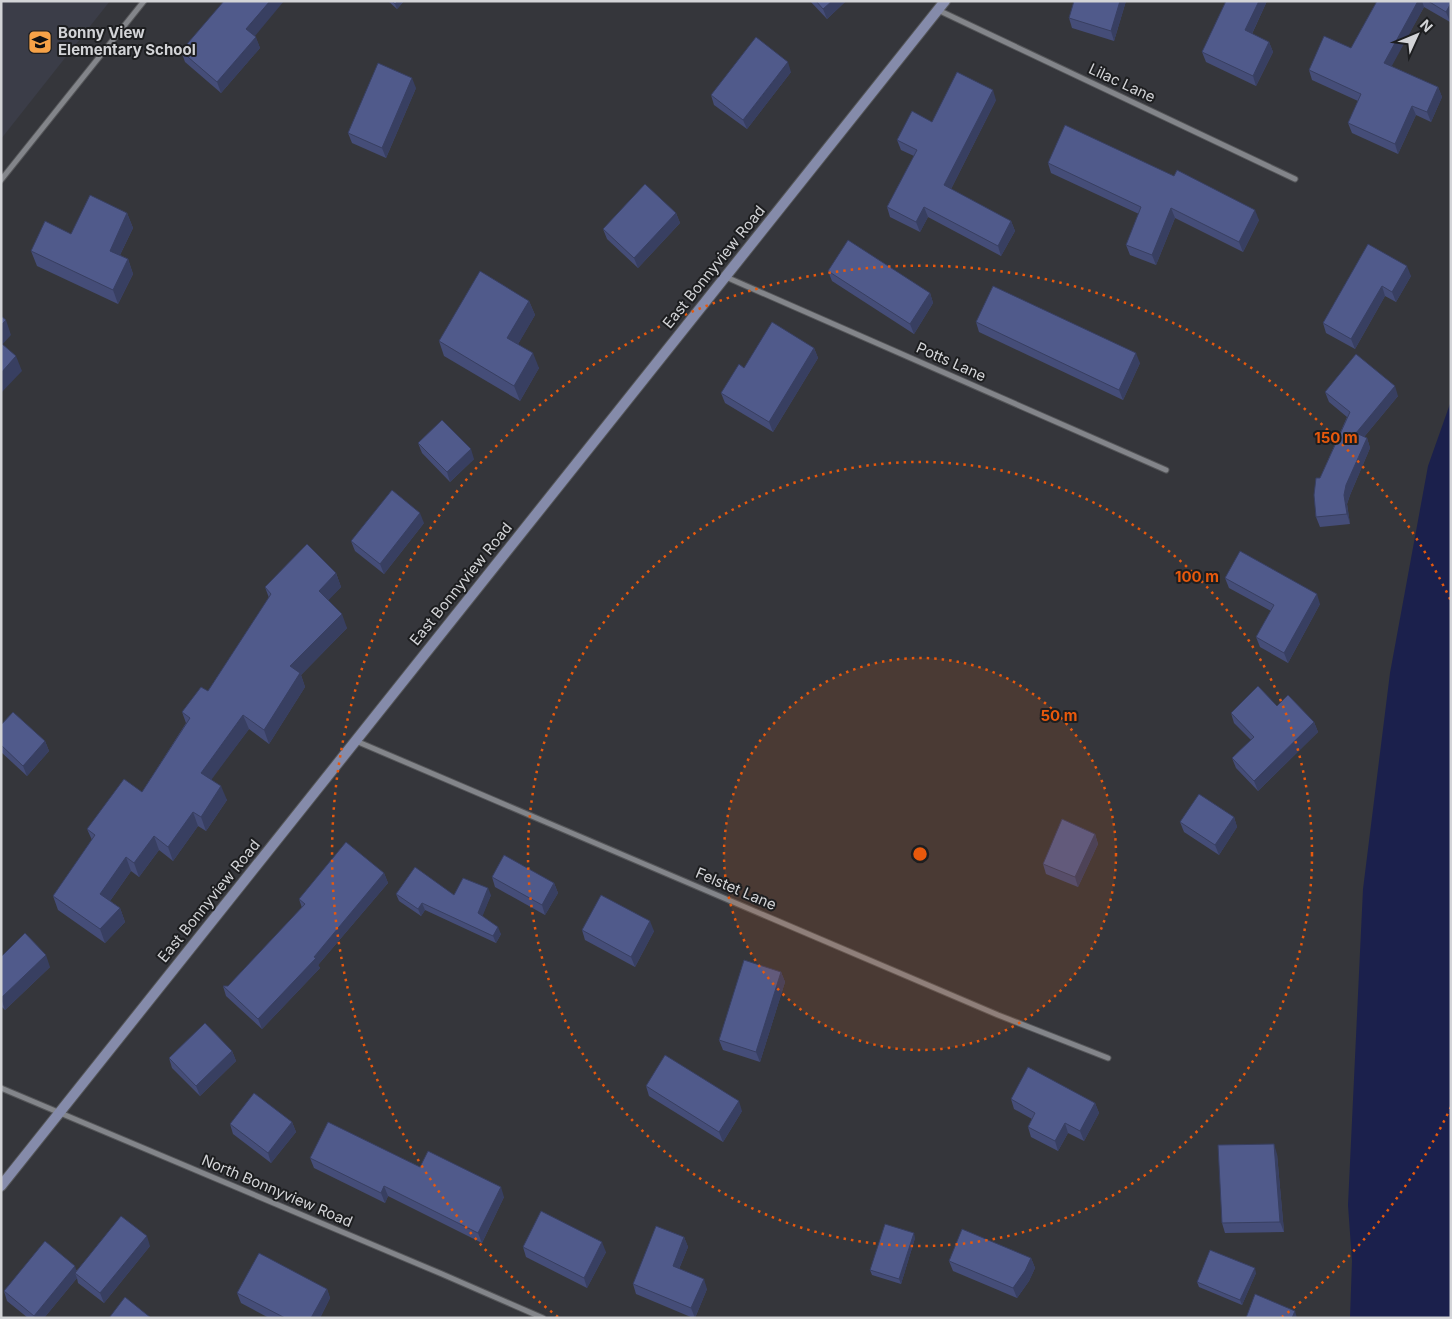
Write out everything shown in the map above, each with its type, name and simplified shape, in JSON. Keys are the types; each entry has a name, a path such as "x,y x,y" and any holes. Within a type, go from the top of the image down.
{"street":[{"path":"1,180 144,1"},
{"name":"East Bonnyview Road","path":"1,1186 945,1"},
{"name":"Lilac Lane","path":"938,10 1295,179"},
{"name":"Potts Lane","path":"726,277 1166,470"},
{"name":"Felstet Lane","path":"355,740 980,1007 1108,1058"},
{"name":"North Bonnyview Road","path":"1,1088 543,1318"}],"shaded area":[{"name":"Bonny View Elementary School","path":"1,1 110,1 1,139"},
{"path":"1451,401 1451,1318 1350,1318 1352,1261 1348,1205 1363,889 1390,673 1428,466"}],"building":[{"path":"224,1 270,1 246,29 256,37 217,82 181,51"},
{"path":"816,1 832,1 823,9"},
{"path":"1074,1 1120,1 1111,31 1069,18"},
{"path":"1226,1 1259,1 1245,30 1269,42 1253,76 1202,52"},
{"path":"1377,1 1418,1 1384,63 1438,87 1427,112 1412,106 1395,144 1348,123 1361,94 1309,70 1324,36 1351,48"},
{"path":"1428,1 1451,1 1451,3 1446,12"},
{"path":"756,37 788,62 743,120 711,95"},
{"path":"378,63 412,78 382,148 348,133"},
{"path":"957,72 993,90 944,185 1011,221 998,246 924,207 916,222 887,207 917,150 897,140 912,111 932,122"},
{"path":"1065,125 1174,176 1177,170 1255,210 1239,242 1171,208 1152,255 1126,245 1141,207 1048,163"},
{"path":"645,184 676,213 634,258 603,229"},
{"path":"90,195 127,213 110,251 128,259 113,290 31,251 45,221 71,234"},
{"path":"848,240 930,293 910,324 828,271"},
{"path":"1368,244 1407,266 1392,292 1382,286 1351,339 1323,323"},
{"path":"480,271 529,301 507,338 533,353 514,386 439,341"},
{"path":"993,286 1136,353 1119,390 976,322"},
{"path":"1,316 6,320 1,325"},
{"path":"772,322 814,348 769,422 721,393 739,364 744,368"},
{"path":"1,343 16,356 1,373"},
{"path":"1356,354 1395,386 1356,433 1367,438 1346,485 1344,495 1347,514 1316,517 1314,495 1316,478 1320,478 1350,412 1325,392"},
{"path":"442,420 471,449 447,472 418,443"},
{"path":"392,490 420,513 380,564 351,541"},
{"path":"307,544 336,573 319,591 342,614 290,666 300,673 264,730 243,715 201,773 221,786 201,817 193,812 168,847 154,836 134,863 126,857 100,894 120,908 100,929 53,896 95,835 87,829 124,779 142,792 190,718 182,712 201,687 208,691 271,594 265,587"},
{"path":"1240,551 1317,594 1284,653 1256,637 1274,605 1225,578"},
{"path":"1258,686 1277,706 1288,695 1314,722 1254,781 1232,758 1254,737 1231,713"},
{"path":"13,712 45,741 23,766 1,745 1,725"},
{"path":"1199,794 1234,817 1215,845 1180,822"},
{"path":"1062,819 1095,834 1075,877 1043,864"},
{"path":"346,842 384,873 314,957 316,958 258,1019 223,986 228,986 305,904 299,899"},
{"path":"504,855 554,883 542,905 492,877"},
{"path":"415,867 454,895 463,878 488,888 478,913 498,927 493,936 422,903 418,909 396,894"},
{"path":"601,895 650,921 631,957 582,930"},
{"path":"25,933 46,955 1,998 1,957"},
{"path":"744,960 781,972 756,1052 719,1040"},
{"path":"205,1023 232,1051 196,1086 169,1058"},
{"path":"665,1055 739,1101 719,1132 646,1086"},
{"path":"1028,1067 1095,1103 1080,1131 1065,1123 1055,1141 1028,1127 1035,1113 1011,1099"},
{"path":"254,1093 292,1122 268,1153 230,1124"},
{"path":"328,1122 420,1167 428,1151 501,1187 478,1233 384,1186 381,1193 310,1158"},
{"path":"1274,1144 1280,1222 1222,1223 1218,1145"},
{"path":"541,1211 602,1242 584,1278 523,1247"},
{"path":"121,1216 147,1236 100,1293 75,1273"},
{"path":"885,1224 914,1233 899,1279 870,1270"},
{"path":"656,1226 684,1237 673,1266 704,1279 691,1308 633,1284"},
{"path":"962,1229 1031,1258 1025,1271 1013,1288 949,1261"},
{"path":"45,1241 75,1266 34,1316 4,1291"},
{"path":"1210,1250 1255,1268 1240,1300 1197,1282"},
{"path":"259,1253 327,1289 311,1318 285,1318 237,1293"},
{"path":"1255,1294 1295,1311 1292,1318 1246,1318"},
{"path":"125,1297 151,1318 109,1318"}],"place":[{"name":"Bonny View Elementary School","path":"40,42"}]}
